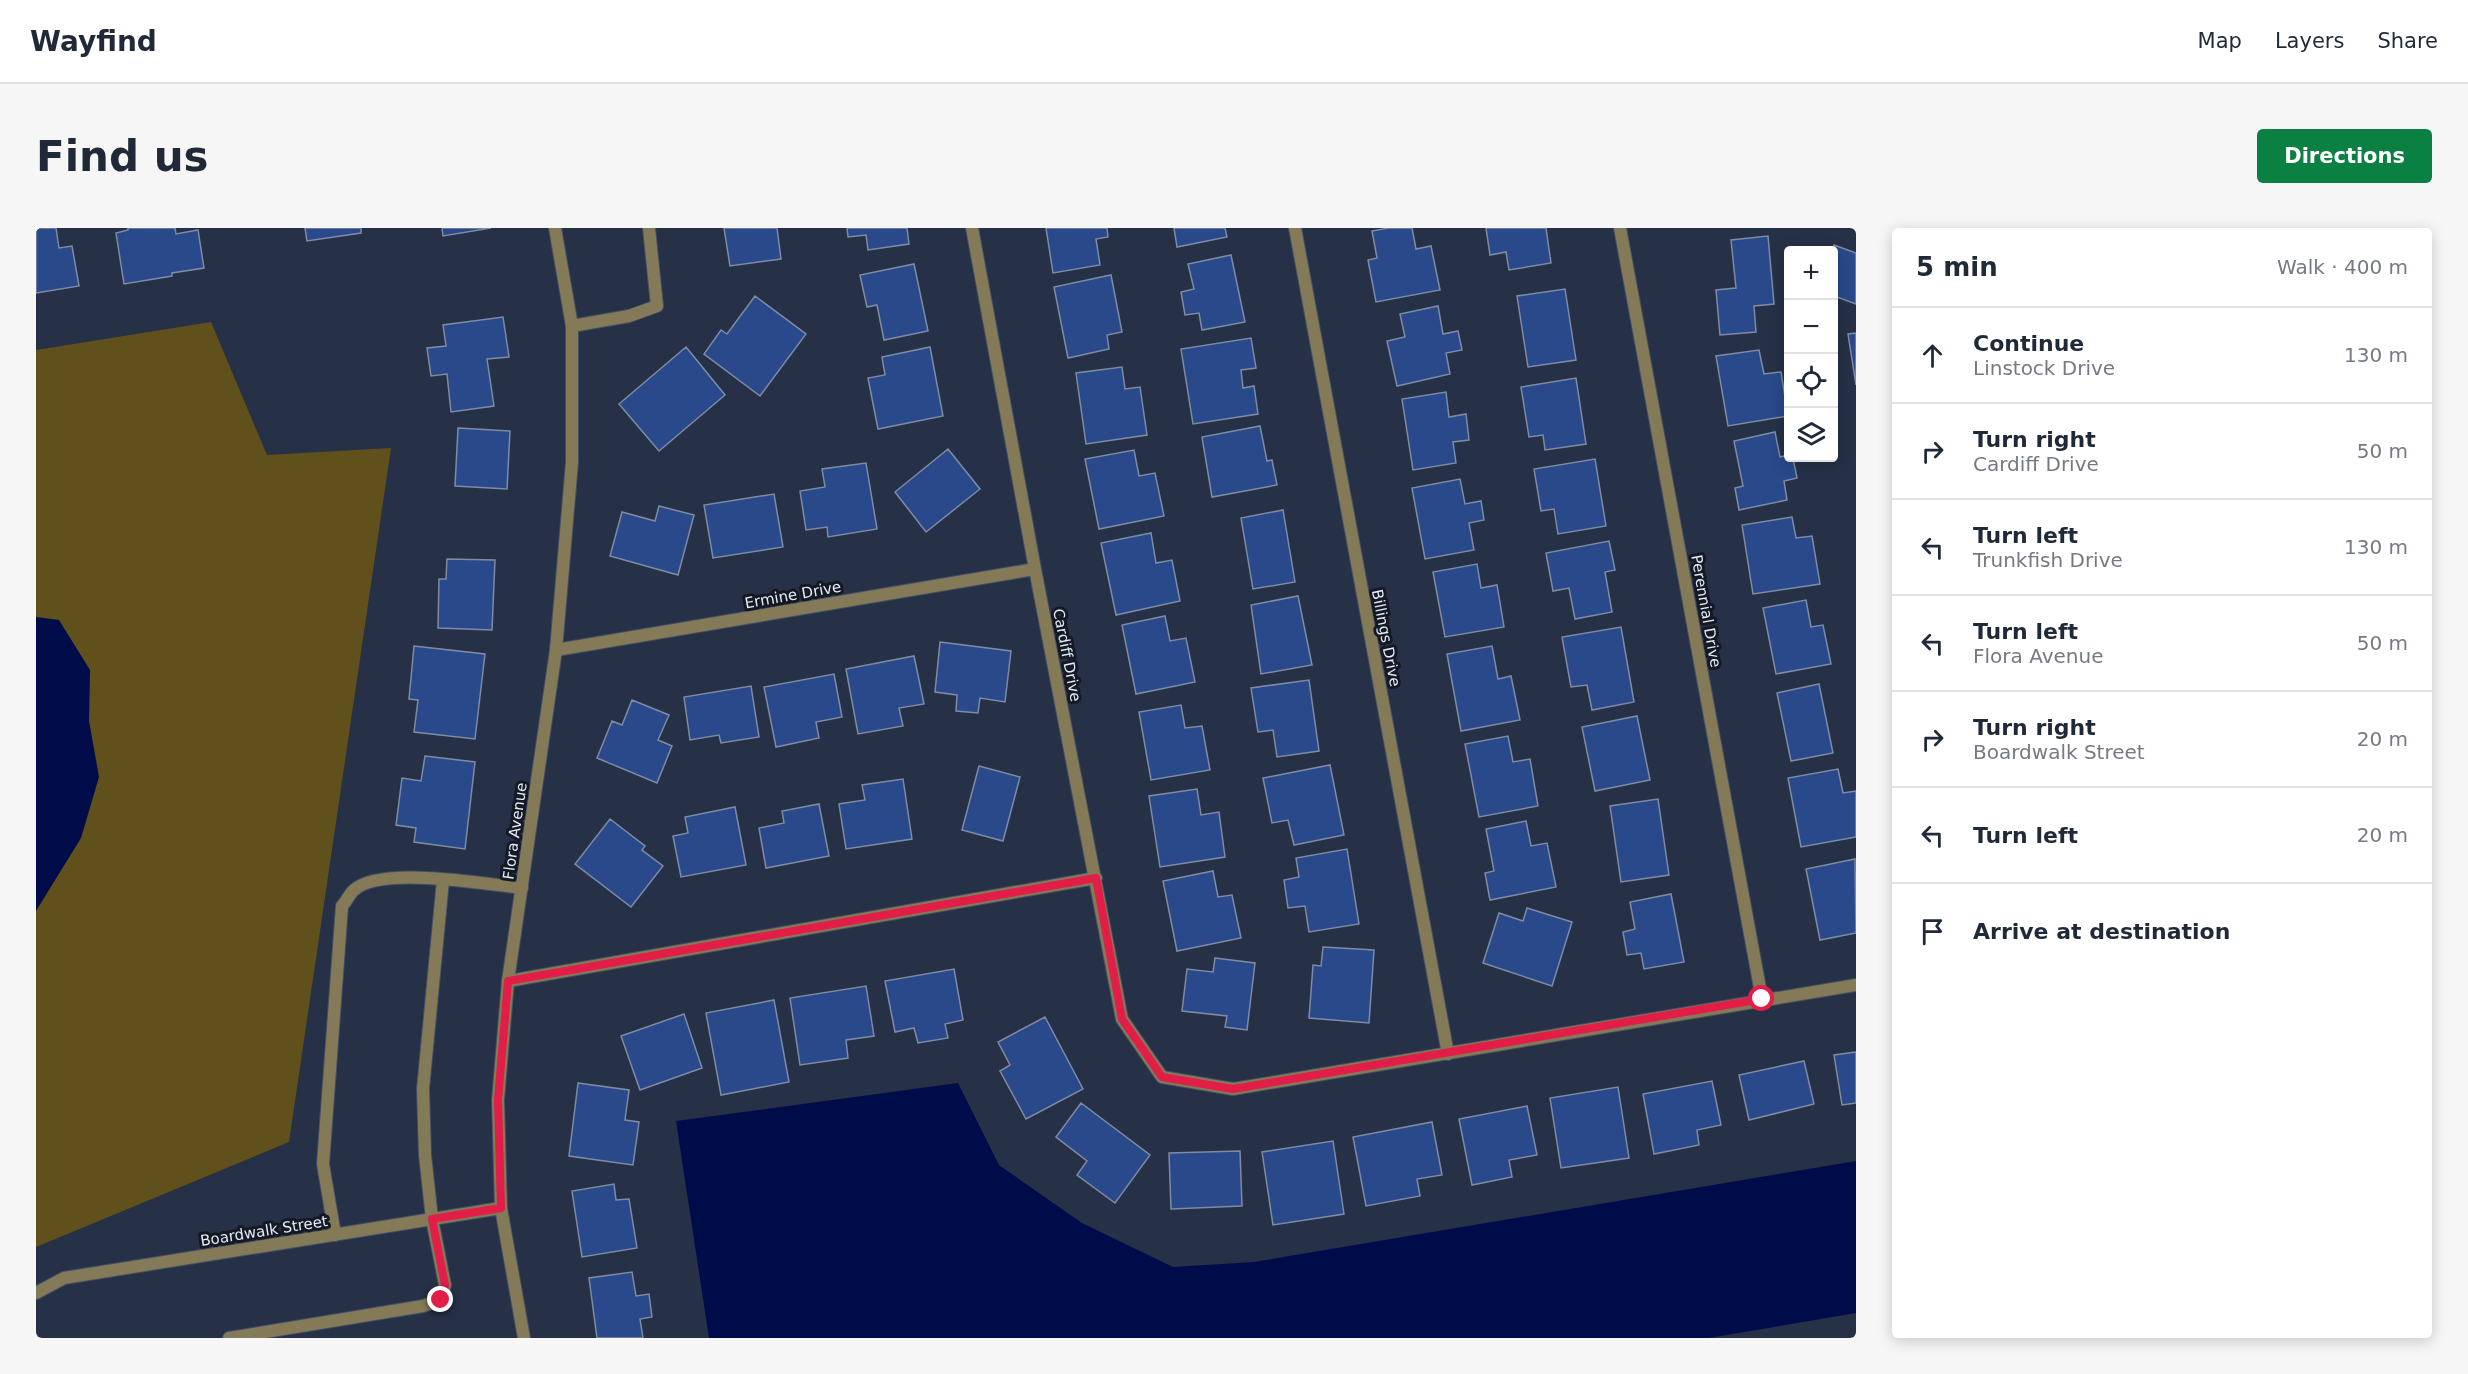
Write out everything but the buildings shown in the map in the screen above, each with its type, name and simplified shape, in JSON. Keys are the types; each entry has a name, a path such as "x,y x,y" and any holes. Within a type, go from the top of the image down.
{"street":[{"name":"Flora Avenue","path":"524,1338 501,1208 498,1100 508,981 556,650 572,462 572,326 555,228"},
{"path":"572,326 629,316 657,306 649,228"},
{"name":"Cardiff Drive","path":"972,228 1122,1019 1162,1077 1233,1089 1448,1054"},
{"name":"Billings Drive","path":"1295,228 1448,1054"},
{"name":"Perennial Drive","path":"1620,228 1762,999"},
{"name":"Ermine Drive","path":"556,650 1035,569"},
{"path":"335,1235 323,1164 342,906 354,890 378,879 407,877 522,888"},
{"path":"508,981 1096,878"},
{"path":"229,1338 423,1306 441,1300 445,1285 432,1219 425,1155 423,1089 443,880"},
{"path":"1448,1054 1762,999 1856,985"},
{"name":"Boardwalk Street","path":"36,1293 64,1278 501,1208"}],"shaded area":[{"path":"211,322 267,455 391,448 289,1142 36,1247 36,350"},
{"path":"36,617 59,620 90,670 89,721 99,777 81,838 36,911"},
{"path":"958,1083 999,1165 1082,1223 1173,1267 1254,1262 1856,1161 1856,1313 1709,1338 709,1338 676,1121"}],"route":[{"path":"441,1300 445,1285 432,1219 501,1208 498,1100 508,981 1096,878 1122,1019 1162,1077 1233,1089 1762,999"}]}
